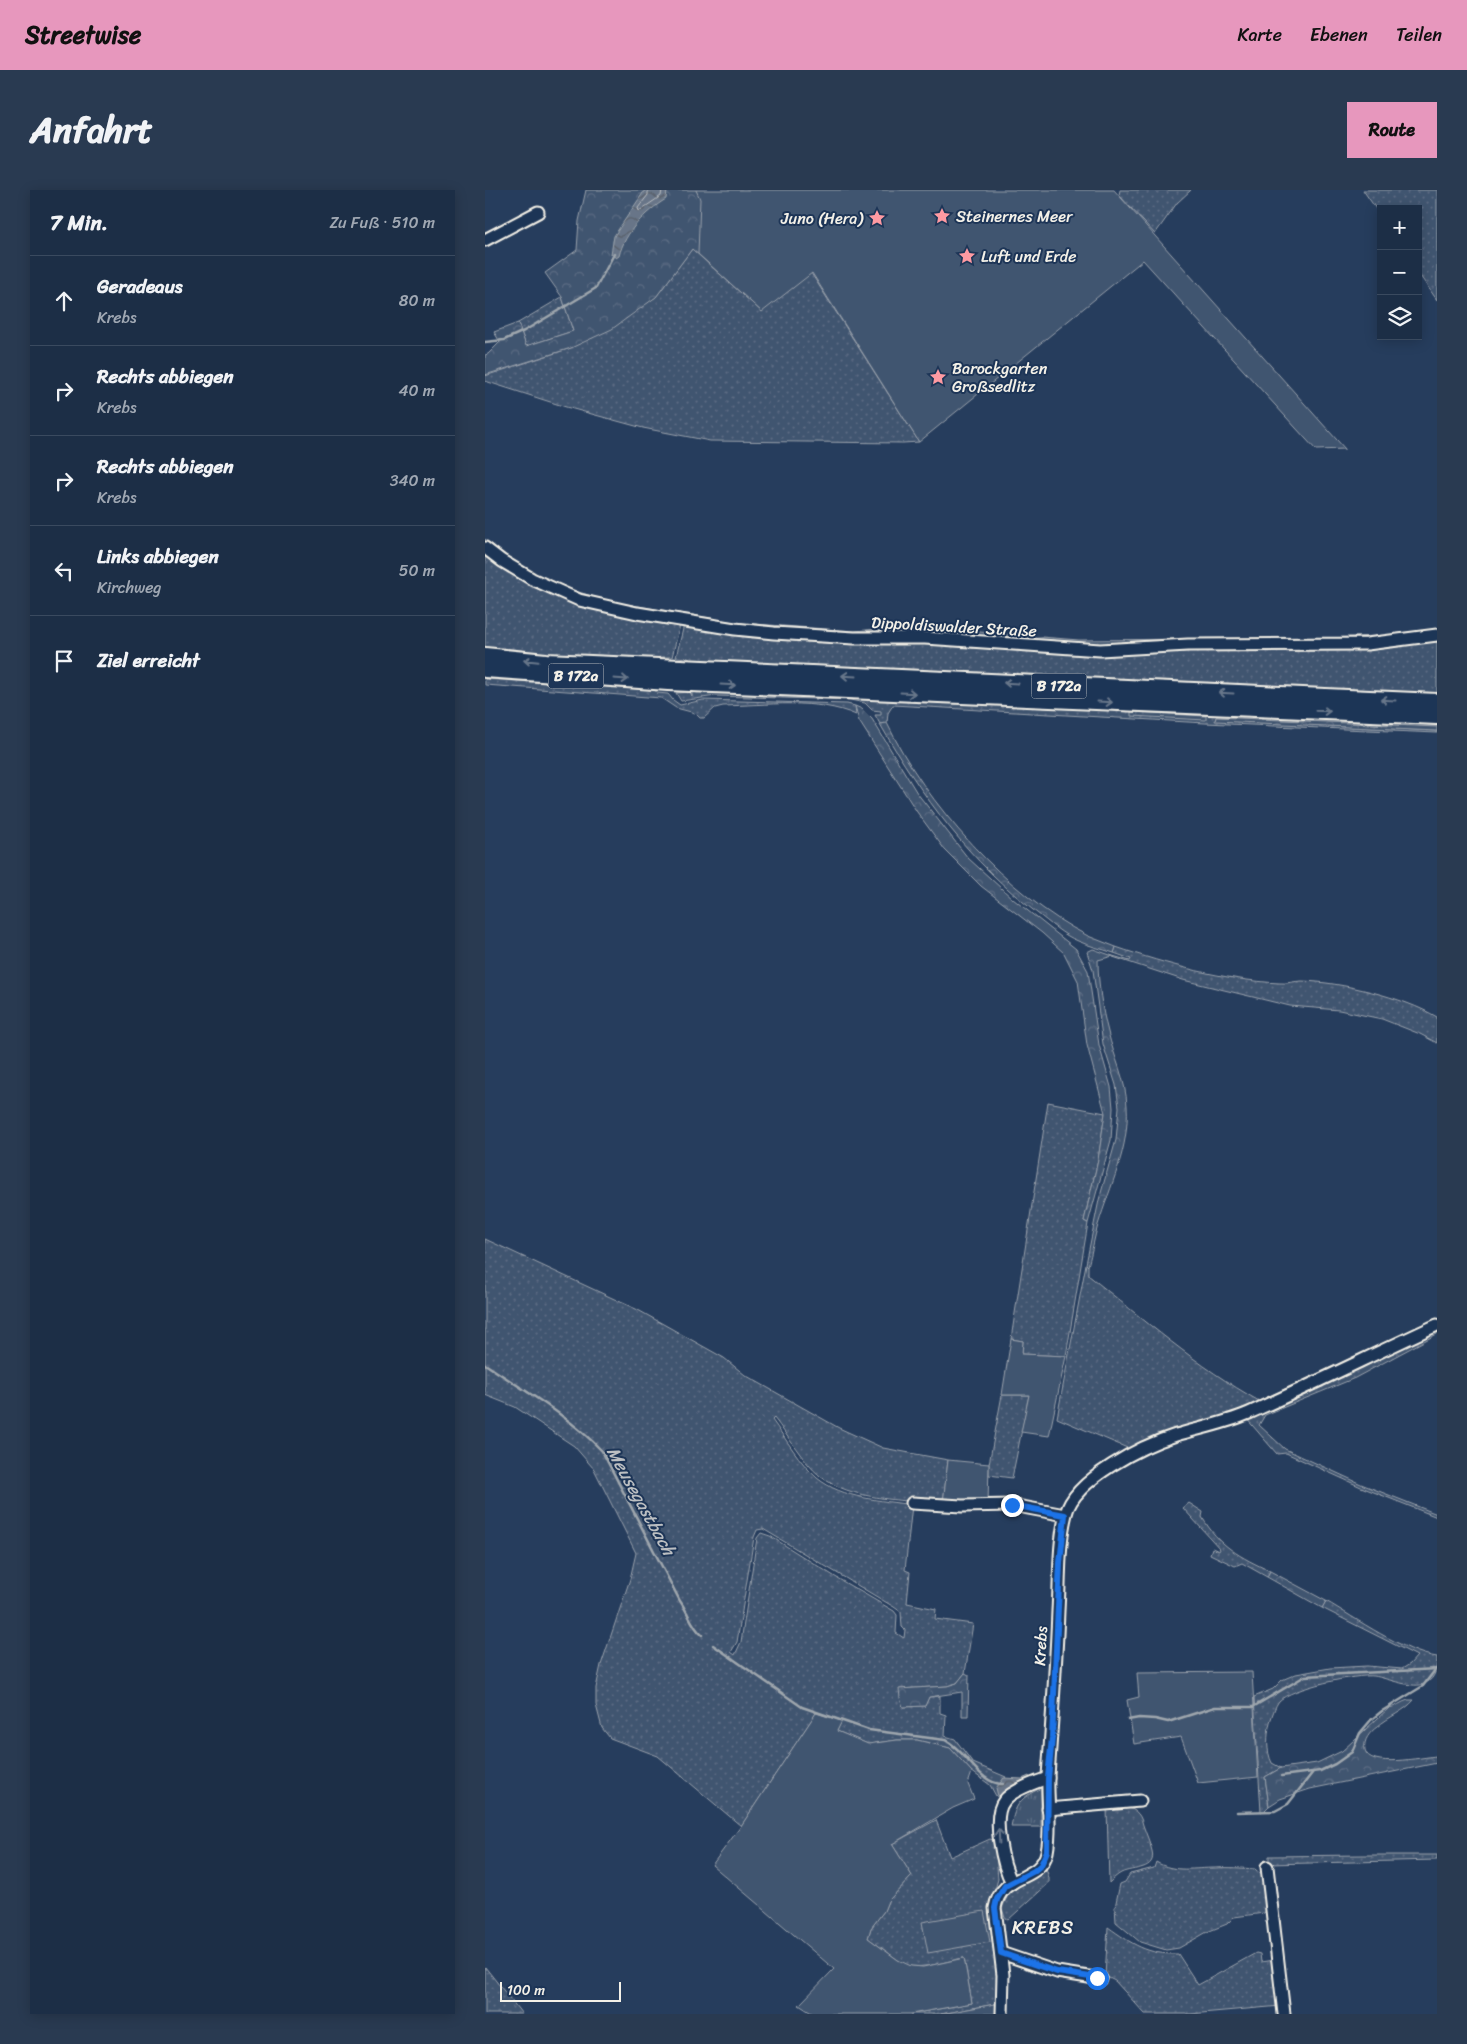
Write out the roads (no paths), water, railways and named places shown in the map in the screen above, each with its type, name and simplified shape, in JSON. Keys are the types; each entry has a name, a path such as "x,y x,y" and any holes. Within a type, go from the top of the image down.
{"highway":[{"name":"B 172a","path":"485,656 673,675 1437,716"},
{"name":"B 172a","path":"485,669 1437,702"}],"street":[{"path":"485,240 538,212"},
{"name":"Dippoldiswalder Straße","path":"485,548 501,561 532,579 579,600 637,613 727,628 774,633 854,638 925,638 1100,650 1188,645 1367,644 1437,635"},
{"path":"912,1503 962,1506 1012,1505 1065,1515 1069,1505 1087,1483 1128,1457 1175,1435 1204,1429 1246,1414 1437,1325"},
{"name":"Krebs","path":"1002,2014 1004,1993 995,1908 997,1899 1001,1891 1034,1871 1045,1858 1047,1851 1048,1778 1060,1563 1065,1515"},
{"path":"1012,1883 1006,1872 1000,1844 999,1817 1003,1801 1014,1793 1048,1778"},
{"path":"1048,1809 1140,1801"},
{"path":"1267,1866 1284,2014"},
{"path":"1001,1953 1057,1972 1101,1979"}],"water":[{"path":"645,190 667,190 666,199 643,216 637,223 626,239 619,256 616,258 611,254 614,236"},
{"path":"1029,1776 1032,1780 1001,1798 998,1796 996,1788 1004,1778 1022,1779"}],"waterway":[{"path":"485,342 504,340 524,331 596,288 614,254"},
{"name":"Meusegastbach","path":"485,1364 561,1415 602,1451 680,1601 695,1628 702,1635"},
{"name":"Meusegastbach","path":"713,1645 802,1707 869,1730 945,1740 987,1779 1003,1784"},
{"name":"Meusegastbach","path":"1128,1720 1139,1718 1168,1722 1215,1707 1253,1707 1305,1676 1437,1669"},
{"path":"1281,1776 1320,1771 1335,1764 1352,1752 1360,1733 1371,1720 1382,1711 1423,1686 1435,1670"},
{"path":"1237,1812 1275,1811 1288,1804 1313,1772"}],"place":[{"name":"Steinernes Meer","path":"942,216"},
{"name":"Juno (Hera)","path":"877,218"},
{"name":"Luft und Erde","path":"967,256"},
{"name":"Barockgarten Großsedlitz","path":"938,377"}],"district":[{"name":"KREBS","path":"1043,1927"}]}
